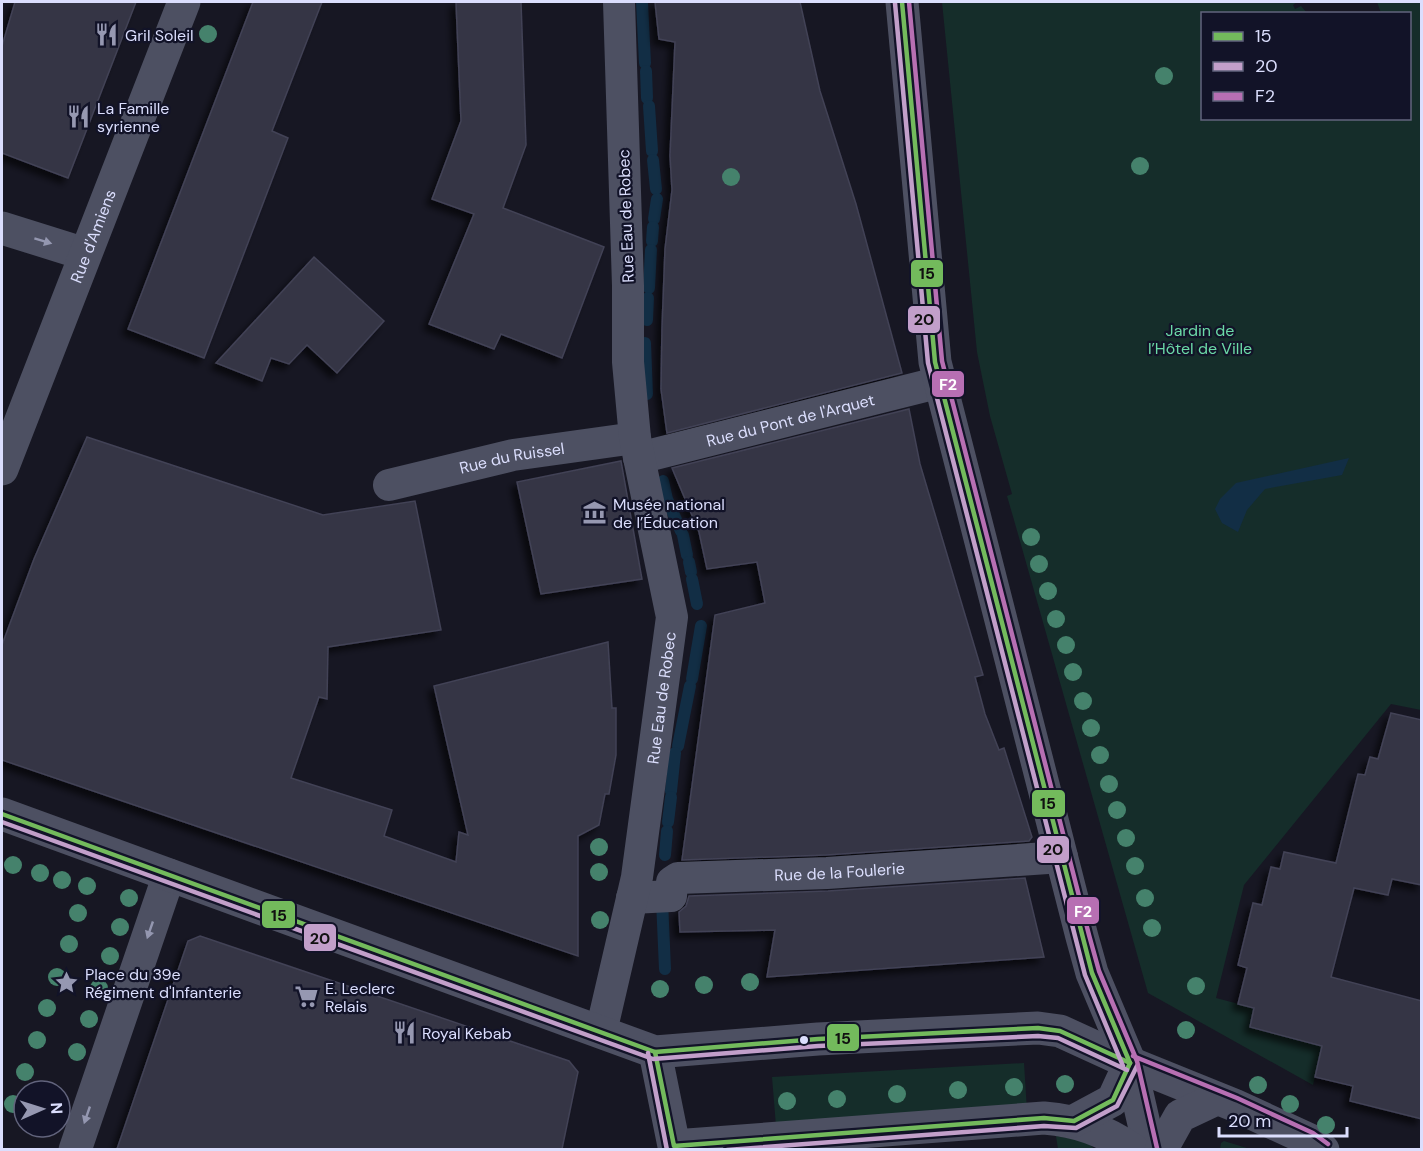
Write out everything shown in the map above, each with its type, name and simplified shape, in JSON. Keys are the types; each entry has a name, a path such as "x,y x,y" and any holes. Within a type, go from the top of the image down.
{"street":[{"name":"Rue d'Amiens","path":"2,469 184,2"},
{"name":"Rue Eau de Robec","path":"601,1032 637,877 672,617 637,448 628,362 628,286 619,2"},
{"path":"902,2 935,362 1092,972 1130,1063 1150,1149"},
{"path":"2,228 85,254"},
{"name":"Rue du Pont de l'Arquet","path":"637,448 941,382"},
{"name":"Rue du Ruissel","path":"389,485 513,455 637,448"},
{"path":"2,814 655,1052 818,1039 1038,1028 1060,1031 1310,1140 1323,1149"},
{"name":"Rue de la Foulerie","path":"632,898 671,896 672,882 678,878 827,873 1062,857"},
{"path":"75,1149 169,875"},
{"path":"655,1052 674,1148 1044,1119 1074,1121 1115,1137 1133,1149"},
{"path":"1074,1121 1113,1100 1130,1063"},
{"path":"1161,1149 1180,1116 1216,1099"}],"green space":[{"name":"Jardin de l’Hôtel de Ville","path":"942,2 1297,2 1293,5 1295,9 1301,6 1306,12 1201,12 1201,120 1411,120 1411,12 1381,12 1377,2 1421,2 1421,710 1391,704 1244,885 1216,998 1254,1008 1251,1027 1322,1046 1313,1085 1148,993 1007,496 1012,494 990,416 977,352"},
{"path":"1024,1063 1027,1111 776,1126 772,1077"},
{"path":"1056,1136 1087,1141 1094,1149 1058,1149"},
{"path":"1224,1141 1250,1149 1220,1149"}],"water":[{"path":"1349,458 1342,475 1265,489 1247,510 1238,532 1222,523 1215,509 1220,499 1236,483"}],"building":[{"path":"15,2 136,2 68,178 2,153 2,46"},
{"path":"253,2 322,2 272,131 288,138 204,358 128,329"},
{"path":"456,2 521,2 526,145 503,208 604,247 562,358 501,334 494,349 429,324 474,214 432,199 461,121"},
{"path":"655,2 800,2 820,91 856,204 902,373 667,433 661,389 662,328 665,249 672,190 670,156 675,42 659,39"},
{"path":"314,257 384,321 337,373 307,345 289,364 271,358 262,381 216,363"},
{"path":"909,409 920,464 983,675 975,677 985,714 999,750 1004,748 1032,837 1029,841 826,855 682,860 715,615 765,603 757,562 707,569 699,532 672,468"},
{"path":"87,437 323,515 415,501 441,630 328,647 327,699 319,697 291,778 392,810 384,836 456,862 459,832 468,835 434,686 608,642 612,708 616,708 616,755 609,794 605,794 599,825 578,836 578,956 2,760 2,645 34,559"},
{"path":"621,461 642,579 541,594 517,482"},
{"path":"1391,713 1422,720 1422,885 1392,879 1388,895 1354,888 1331,977 1422,1001 1422,1119 1350,1101 1353,1086 1315,1077 1322,1046 1250,1027 1254,1008 1238,1004 1247,968 1238,965 1253,903 1262,905 1271,867 1280,869 1284,852 1336,863 1358,774 1365,775 1370,757 1378,759"},
{"path":"1025,878 1044,957 767,977 775,930 680,932 679,912 686,906 689,896 828,891"},
{"path":"200,936 569,1061 578,1072 562,1149 117,1149 188,941"}],"waterway":[{"path":"642,2 645,63"},
{"path":"646,71 647,98"},
{"path":"649,106 652,151"},
{"path":"653,160 656,189"},
{"path":"654,219 657,199"},
{"path":"652,241 653,227"},
{"path":"649,288 651,250"},
{"path":"647,320 648,298"},
{"path":"645,343 647,394"},
{"path":"663,481 667,499 681,531"},
{"path":"683,535 687,555"},
{"path":"689,562 691,572"},
{"path":"692,579 697,604"},
{"path":"692,679 701,626"},
{"path":"678,746 690,686"},
{"path":"671,791 675,753"},
{"path":"668,822 671,797"},
{"path":"665,855 667,831"},
{"path":"662,900 665,969"}],"transit line":[{"name":"15","path":"902,2 935,362 1092,973 1130,1063"},
{"name":"F2","path":"909,2 942,361 1089,935 1099,971 1137,1061 1157,1148"},
{"name":"20","path":"895,3 928,363 1085,975 1123,1066"},
{"name":"15","path":"2,814 655,1052 818,1039 1038,1028 1060,1031 1130,1063"},
{"name":"20","path":"2,822 653,1059 818,1046 1038,1036 1058,1038 1127,1070"},
{"name":"15","path":"655,1052 674,1146 1044,1118 1074,1121 1113,1100 1130,1063"},
{"name":"20","path":"648,1053 667,1150"},
{"name":"F2","path":"1133,1056 1237,1098 1313,1133 1328,1144"},
{"name":"20","path":"727,1150 1044,1126 1076,1128 1117,1106 1137,1066"}],"place":[{"name":"Gril Soleil","path":"107,35"},
{"name":"La Famille syrienne","path":"79,117"},
{"name":"Musée national de l’Éducation","path":"595,513"},
{"name":"Place du 39e Régiment d'Infanterie","path":"67,983"},
{"name":"E. Leclerc Relais","path":"307,997"},
{"name":"Royal Kebab","path":"404,1033"}]}
